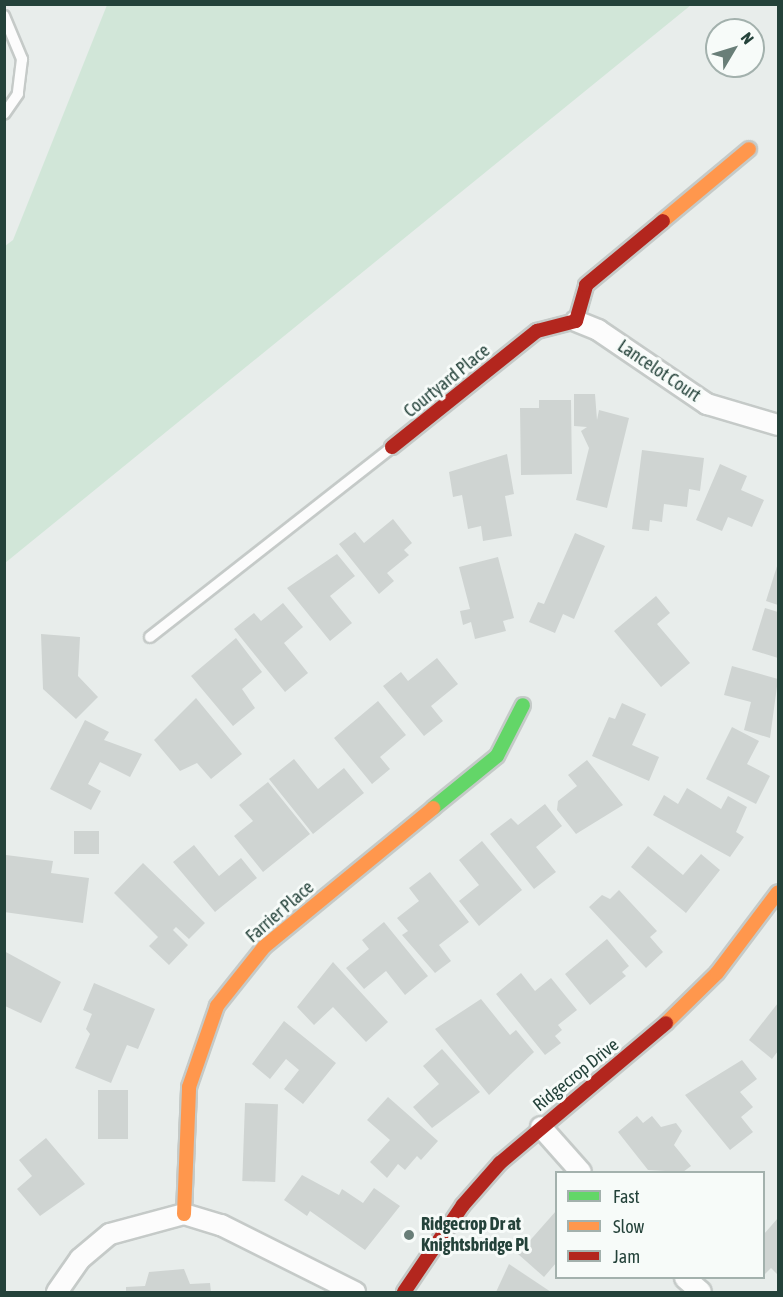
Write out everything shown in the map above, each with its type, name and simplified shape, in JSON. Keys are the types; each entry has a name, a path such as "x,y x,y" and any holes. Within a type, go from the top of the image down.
{"street":[{"path":"576,321 586,285 749,148"},
{"name":"Lancelot Court","path":"576,321 598,330 707,404 778,425"},
{"name":"Courtyard Place","path":"392,447 537,331 576,321"},
{"name":"Farrier Place","path":"184,1214 189,1087 218,1006 264,947 497,756 523,705"},
{"name":"Ridgecrop Drive","path":"404,1293 463,1205 541,1127 676,1014 717,973 778,891"},
{"path":"541,1127 580,1171"},
{"path":"57,1293 80,1259 110,1234 184,1214 221,1226 356,1293"},
{"path":"686,1279 701,1293"}],"lane":[{"path":"4,16 22,59 18,94 4,114"},
{"name":"Courtyard Place","path":"150,637 392,447"}],"green space":[{"path":"107,4 691,5 5,563 5,246 13,240"}],"building":[{"path":"574,394 595,394 597,420 599,410 629,418 607,508 576,500 589,448 581,431 587,427 574,426"},
{"path":"539,400 571,400 572,474 521,475 520,408 539,408"},
{"path":"642,450 704,458 700,491 689,489 687,507 664,504 662,522 650,520 649,531 632,529"},
{"path":"507,454 514,494 505,496 512,536 483,541 481,526 468,529 462,495 453,497 449,472"},
{"path":"720,464 747,476 741,490 764,500 752,527 728,517 722,531 696,520"},
{"path":"393,519 412,543 404,550 409,555 387,573 394,581 379,594 339,544 355,532 364,543"},
{"path":"575,533 605,546 574,619 563,614 555,633 529,622 538,602 544,604"},
{"path":"337,554 355,576 330,596 352,623 330,641 287,588"},
{"path":"498,557 514,618 503,621 506,631 475,639 471,622 463,625 460,611 470,609 459,567"},
{"path":"778,563 778,605 766,601"},
{"path":"656,596 670,613 657,624 690,663 661,687 614,631"},
{"path":"283,603 303,627 284,643 308,673 285,692 234,629 254,613 261,621"},
{"path":"765,608 778,612 778,658 752,650"},
{"path":"41,634 80,637 78,676 98,697 76,719 43,689"},
{"path":"236,638 262,672 242,689 255,708 233,726 191,676"},
{"path":"437,658 458,684 431,706 443,721 424,736 383,686 401,672 408,681"},
{"path":"732,666 778,679 770,738 744,730 751,702 724,695"},
{"path":"196,698 242,754 211,779 197,763 180,771 154,740"},
{"path":"378,701 406,735 380,757 390,769 372,784 334,738"},
{"path":"622,703 646,714 632,745 659,757 649,781 592,756 609,717 615,719"},
{"path":"85,720 109,732 104,740 142,754 130,777 100,762 88,784 101,791 91,810 50,789"},
{"path":"732,727 759,741 747,764 770,776 756,804 706,779"},
{"path":"294,759 318,789 344,768 364,793 313,834 269,779"},
{"path":"587,760 623,805 576,834 557,810 558,801 577,786 568,775"},
{"path":"268,782 310,834 263,872 234,836 253,821 239,805"},
{"path":"687,788 721,809 728,796 747,807 736,832 744,837 730,857 653,815 664,795 678,804"},
{"path":"545,804 562,826 536,847 556,872 534,889 490,834 511,818 518,825"},
{"path":"74,831 99,831 99,854 74,854"},
{"path":"482,841 522,890 479,926 459,901 479,885 459,860"},
{"path":"194,845 219,876 241,858 257,878 215,912 173,862"},
{"path":"648,846 683,875 701,854 720,870 686,913 631,867"},
{"path":"6,855 53,861 51,873 89,878 83,923 4,912"},
{"path":"143,863 205,923 189,939 176,927 173,930 188,945 169,965 149,946 158,937 114,893"},
{"path":"430,872 469,922 439,945 451,961 435,973 402,935 408,931 397,918 419,901 409,888"},
{"path":"619,890 657,931 650,937 663,952 646,968 589,907 602,895 610,899"},
{"path":"384,922 428,976 405,995 386,971 364,989 346,968 369,949 362,940"},
{"path":"607,939 629,966 622,972 626,976 590,1005 565,974"},
{"path":"4,951 61,982 41,1023 5,1006"},
{"path":"333,962 388,1022 366,1042 333,1007 314,1025 297,1007"},
{"path":"521,973 535,991 551,978 577,1010 558,1025 562,1030 555,1036 561,1043 545,1055 496,994"},
{"path":"94,983 155,1009 138,1049 127,1045 111,1083 75,1068 90,1034 86,1029 92,1014 83,1010"},
{"path":"481,999 510,1035 516,1030 534,1052 489,1095 435,1029"},
{"path":"778,1003 778,1051 772,1059 749,1040"},
{"path":"284,1021 336,1063 303,1104 284,1089 299,1070 286,1059 270,1079 252,1064"},
{"path":"442,1049 480,1092 432,1128 413,1107 439,1084 423,1066"},
{"path":"742,1060 757,1079 740,1092 753,1107 741,1117 753,1132 730,1150 685,1095"},
{"path":"98,1090 128,1090 128,1139 98,1139"},
{"path":"388,1097 438,1141 421,1160 417,1156 405,1170 398,1164 387,1178 370,1162 390,1140 367,1120"},
{"path":"245,1103 278,1104 275,1182 242,1181"},
{"path":"637,1116 643,1123 652,1116 661,1127 676,1123 682,1131 674,1145 691,1166 684,1171 648,1170 618,1132"},
{"path":"46,1138 85,1184 40,1216 17,1189 32,1176 19,1160"},
{"path":"302,1175 339,1195 342,1189 363,1203 374,1188 400,1206 365,1250 310,1211 307,1216 284,1200"},
{"path":"555,1212 555,1264 544,1277 518,1254"},
{"path":"778,1218 778,1275 771,1268 765,1274 765,1233"},
{"path":"509,1264 551,1292 496,1292"},
{"path":"184,1269 190,1284 210,1283 211,1292 126,1292 126,1287 145,1286 149,1272"}],"traffic: fast":[{"path":"433,808 497,756 523,705"}],"traffic: slow":[{"path":"663,221 749,149"},
{"path":"184,1214 189,1087 217,1006 264,947 433,808"},
{"path":"666,1023 717,973 778,892"}],"traffic: jam":[{"path":"392,447 537,331 576,321 586,285 663,221"},
{"path":"404,1292 463,1205 500,1163 666,1023"}],"place":[{"name":"Ridgecrop Dr at Knightsbridge Pl","path":"409,1235"}]}
